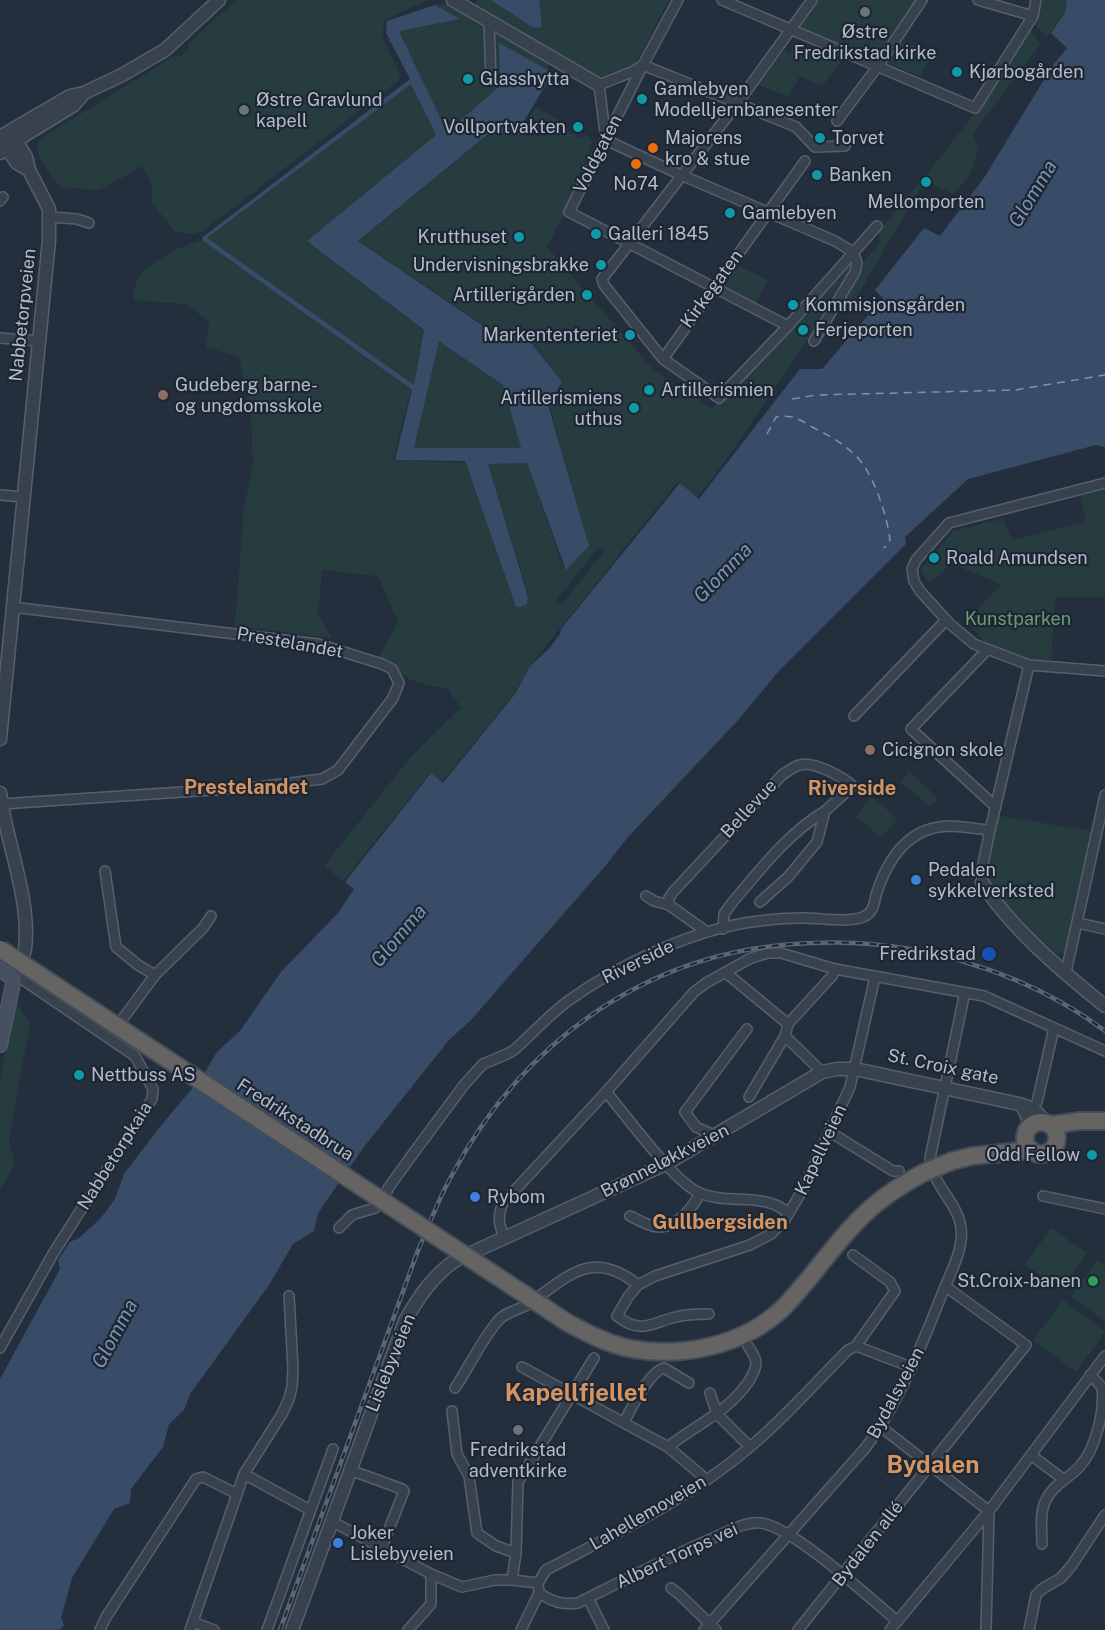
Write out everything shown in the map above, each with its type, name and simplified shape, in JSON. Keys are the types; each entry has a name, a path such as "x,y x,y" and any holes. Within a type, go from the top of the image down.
{"highway":[{"name":"Fredrikstadbrua","path":"0,949 568,1323 604,1341 627,1348 680,1352 734,1339 758,1326 783,1308 858,1221 904,1176 972,1156 1036,1132"},
{"path":"1036,1132 1080,1121 1105,1121"},
{"path":"1036,1132 1058,1135 1055,1146 1047,1153 1041,1154 1036,1132"},
{"path":"1057,1141 1066,1135 1080,1132 1105,1132"}],"main road":[{"path":"0,970 15,977 0,1045"}],"street":[{"path":"6,141 74,105 84,93 122,75 165,50 219,0"},
{"name":"Voldgaten","path":"630,244 569,212 678,0"},
{"path":"722,0 975,108 1034,16 1035,0"},
{"path":"812,0 736,104 602,279 604,285 663,358 719,398 788,326 877,226"},
{"path":"837,121 878,66 922,0"},
{"path":"978,0 1034,16"},
{"path":"462,2 489,21 599,85"},
{"path":"489,21 491,80"},
{"path":"599,85 643,65 796,127 815,147 845,146"},
{"path":"599,85 606,140 767,213 835,241 853,252 857,263 855,272 814,341"},
{"name":"Nabbetorpveien","path":"0,739 50,217 26,158 6,141"},
{"name":"Kirkegaten","path":"663,358 804,161"},
{"path":"50,217 77,219 89,223"},
{"path":"630,244 788,326"},
{"path":"0,338 39,341"},
{"path":"1105,483 949,523 916,560 912,569 914,581 920,591 946,620 974,644 1029,666 1105,671"},
{"path":"0,495 24,497"},
{"name":"Prestelandet","path":"1,799 258,787 322,779 338,770 393,698 399,683 392,669 382,664 318,644 12,607"},
{"path":"854,716 946,620"},
{"path":"987,650 911,729 996,807"},
{"path":"1029,666 990,830 982,869 982,882 994,902 1066,972 1105,1006"},
{"name":"Bellevue","path":"669,905 669,898 673,892 782,775 804,765 842,777 853,786 825,811"},
{"path":"1066,972 1105,795"},
{"path":"1,799 19,883 24,919 25,950 15,977"},
{"path":"760,902 788,877 817,842 825,811"},
{"path":"723,929 724,914 731,903 788,838 825,811"},
{"name":"Riverside","path":"339,1228 352,1215 375,1208 383,1200 389,1187 415,1151 464,1085 483,1064 514,1050 566,1003 591,985 652,953 691,936 707,932 756,921 860,918 872,910 887,866 905,842 926,830 949,826 990,830"},
{"path":"105,871 116,947 155,975"},
{"path":"646,896 669,905 707,932"},
{"path":"110,1038 155,975 203,928 211,916"},
{"path":"1078,923 1105,929"},
{"path":"504,1238 498,1222 498,1214 503,1203 606,1092 694,992 751,957 781,953 835,969 984,996 1105,1051"},
{"path":"749,1097 785,1036 788,1024 832,976 835,969"},
{"path":"725,972 788,1024"},
{"name":"Kapellveien","path":"638,1285 655,1276 761,1240 778,1227 789,1213 802,1191 850,1087 875,976"},
{"name":"Nabbetorpkaia","path":"0,1348 54,1252 152,1099 153,1089 135,1056 15,977"},
{"path":"944,1087 965,992"},
{"path":"1037,1102 1054,1028"},
{"path":"716,1136 696,1127 685,1112 747,1029"},
{"path":"785,1036 822,1072"},
{"name":"Brønneløkkveien","path":"504,1238 666,1164 822,1072 855,1069"},
{"name":"St. Croix gate","path":"855,1069 1031,1108 1040,1115 1036,1132"},
{"name":"Bydalsveien","path":"710,1627 867,1446 881,1427 911,1367 958,1251 961,1225 950,1200 930,1167 930,1153 944,1087"},
{"path":"606,1092 684,1184 718,1199 763,1202 773,1204 789,1213"},
{"path":"692,1150 696,1127"},
{"path":"830,1132 904,1176"},
{"path":"630,1216 653,1226 664,1227 686,1212 700,1193"},
{"path":"1043,1196 1105,1209"},
{"name":"Lislebyveien","path":"292,1630 396,1342 417,1301 444,1268 504,1238"},
{"name":"Lahellemoveien","path":"521,1630 546,1570 671,1503 707,1480 750,1448 848,1350 856,1346 895,1291 890,1282 853,1255"},
{"path":"455,1389 498,1320 527,1305 568,1275 587,1268 604,1267 622,1274 638,1285 617,1316 633,1325 648,1327 679,1316 709,1314"},
{"name":"Bydalen allé","path":"798,1630 1026,1345 945,1286"},
{"path":"214,1630 192,1626 244,1474 282,1414 292,1387 289,1296"},
{"path":"668,1447 717,1414 738,1395 755,1368 756,1362 748,1346"},
{"path":"856,1346 911,1367"},
{"path":"890,1630 989,1511 1105,1356"},
{"path":"512,1580 516,1553 518,1482 594,1358"},
{"path":"522,1367 668,1447 707,1480"},
{"path":"624,1422 642,1390 659,1369 664,1368 689,1383"},
{"path":"1042,1544 1044,1504 1050,1493 1063,1479 1072,1474 1087,1458 1102,1426 1104,1394 1100,1385 1090,1375"},
{"path":"710,1393 717,1414 750,1448"},
{"path":"452,1411 457,1454 469,1476 477,1533 496,1546 516,1553"},
{"path":"881,1427 989,1511"},
{"path":"267,1630 333,1449"},
{"path":"1031,1455 1063,1479"},
{"path":"350,1470 404,1491 382,1547"},
{"path":"244,1474 310,1510"},
{"path":"100,1630 111,1608 196,1479 203,1478 237,1494"},
{"path":"986,1630 989,1511"},
{"path":"1029,1630 1036,1595 1061,1578 1105,1515"},
{"name":"Albert Torps vei","path":"331,1521 431,1574 462,1587 495,1580 512,1580 539,1588 551,1601 564,1605 578,1604 660,1562 737,1527 761,1523 789,1535 897,1621"},
{"path":"408,1630 430,1604 431,1574"},
{"path":"671,1588 710,1627"},
{"path":"588,1598 604,1630"}],"green space":[{"path":"236,0 428,0 385,19 382,37 400,74 399,80 203,231 193,234 175,231 152,203 152,187 143,166 99,190 62,187 52,178 40,159 37,145 40,139 176,55 181,56 189,48 188,44"},
{"path":"476,0 491,0 537,28 542,25 539,0 669,0 633,68 601,83 549,55 548,70 499,43 500,86 447,132 399,30 459,19 435,5 463,1 476,8"},
{"path":"814,0 920,0 877,63 796,28"},
{"path":"1041,0 1067,0 1065,13 1047,37 1037,27 1036,19"},
{"path":"1030,30 1041,44 973,133 978,151 970,175 953,194 923,179 977,110"},
{"path":"902,41 934,53 920,76 888,63"},
{"path":"797,44 816,53 820,48 844,58 822,86 800,76 788,96 758,85 785,50 790,53"},
{"path":"411,83 436,135 308,240 424,331 414,385 207,238"},
{"path":"536,107 565,123 563,128 582,139 585,134 592,140 589,153 577,178 580,183 547,247 652,368 712,409 851,262 851,275 722,466 697,497 678,481 530,666 514,694 442,782 429,774 343,881 324,866 409,759 461,708 448,688 410,679 378,659 398,622 378,576 322,570 318,615 332,638 235,626 244,509 253,465 251,416 239,357 206,347 209,321 185,304 134,300 135,286 145,270 154,263 173,251 202,240 411,390 393,460 465,463 516,607 527,604 529,597 488,464 527,463 563,567 588,543 549,405 562,382 525,333 498,335 359,241 488,135 519,132","holes":["598,547 605,550 562,605 556,601"]},
{"path":"922,180 924,181 854,302 843,299 859,269 880,241 878,231"},
{"path":"738,266 768,280 756,303 722,286"},
{"path":"439,340 503,385 521,448 414,448"},
{"name":"Kunstparken","path":"1105,490 1105,597 1055,597 1051,660 1032,660 989,647 965,619 1002,585 951,563 929,584 921,570 953,531 1003,519 1012,540 1086,522 1080,496"},
{"path":"909,772 938,798 930,807 901,782"},
{"path":"872,797 898,819 881,838 856,816"},
{"path":"994,815 1091,831 1065,953 1058,955 998,901 983,873"},
{"path":"16,1003 30,1024 9,1139 15,1165 0,1189 0,1087"},
{"path":"1051,1228 1087,1253 1062,1290 1025,1265"},
{"name":"St.Croix-banen","path":"1097,1260 1105,1265 1105,1321 1071,1297"},
{"path":"1063,1300 1105,1332 1076,1372 1033,1340"}],"water":[{"path":"491,0 539,0 542,26 532,27"},
{"name":"Glomma","path":"1067,0 1105,0 1105,447 1096,445 968,479 905,537 906,544 778,672 739,719 628,837 471,1020 449,1040 363,1148 318,1213 314,1231 293,1244 269,1285 190,1394 184,1410 169,1424 163,1447 131,1489 130,1503 114,1509 72,1578 61,1618 64,1625 59,1630 0,1630 0,1379 60,1269 58,1260 70,1242 79,1238 101,1218 115,1199 124,1174 204,1074 217,1052 240,1031 281,972 339,912 354,889 345,882 431,773 443,783 515,694 530,666 549,649 561,629 680,483 699,499 800,369 822,369 883,298 875,290 924,228 940,236 984,178 1053,65 1067,48 1051,33 1065,13"},
{"path":"435,5 460,19 399,31 447,132 500,86 499,43 548,70 551,76 518,131 487,135 358,241 498,336 525,335 562,382 548,405 589,546 566,570 527,463 488,464 528,597 527,604 520,607 516,607 465,461 395,460 412,390 202,240 410,79 386,33 387,21","holes":["411,84 436,135 307,241 424,330 414,385 207,238","439,341 503,385 521,448 414,448"]}],"ferry route":[{"path":"792,399 816,395 1015,390 1105,375"},
{"path":"767,434 776,417 792,417 831,437 856,456 874,484 883,508 890,540 884,548"}],"railway":[{"path":"280,1630 417,1253 447,1184 481,1128 514,1085 551,1047 592,1014 638,987 686,966 738,952 793,944 852,943 936,954 987,969 1060,1002 1105,1031"}],"place":[{"name":"Østre Fredrikstad kirke","path":"865,12"},
{"name":"Kjørbogården","path":"957,72"},
{"name":"Glasshytta","path":"468,79"},
{"name":"Gamlebyen Modelljernbanesenter","path":"642,99"},
{"name":"Østre Gravlund kapell","path":"244,110"},
{"name":"Vollportvakten","path":"578,127"},
{"name":"Torvet","path":"820,138"},
{"name":"Majorens kro & stue","path":"653,148"},
{"name":"No74","path":"636,164"},
{"name":"Banken","path":"817,175"},
{"name":"Mellomporten","path":"926,182"},
{"name":"Gamlebyen","path":"730,213"},
{"name":"Galleri 1845","path":"596,234"},
{"name":"Krutthuset","path":"519,237"},
{"name":"Undervisningsbrakke","path":"601,265"},
{"name":"Artillerigården","path":"587,295"},
{"name":"Kommisjonsgården","path":"793,305"},
{"name":"Ferjeporten","path":"803,330"},
{"name":"Markententeriet","path":"630,335"},
{"name":"Artillerismien","path":"649,390"},
{"name":"Gudeberg barne- og ungdomsskole","path":"163,395"},
{"name":"Artillerismiens uthus","path":"634,408"},
{"name":"Roald Amundsen","path":"934,558"},
{"name":"Cicignon skole","path":"870,750"},
{"name":"Pedalen sykkelverksted","path":"916,880"},
{"name":"Fredrikstad","path":"989,954"},
{"name":"Nettbuss AS","path":"79,1075"},
{"name":"Odd Fellow","path":"1092,1155"},
{"name":"Rybom","path":"475,1197"},
{"name":"St.Croix-banen","path":"1093,1281"},
{"name":"Fredrikstad adventkirke","path":"518,1430"},
{"name":"Joker Lislebyveien","path":"338,1543"}],"district":[{"name":"Prestelandet","path":"246,788"},
{"name":"Riverside","path":"852,789"},
{"name":"Gullbergsiden","path":"720,1223"},
{"name":"Kapellfjellet","path":"576,1394"},
{"name":"Bydalen","path":"933,1466"}]}
